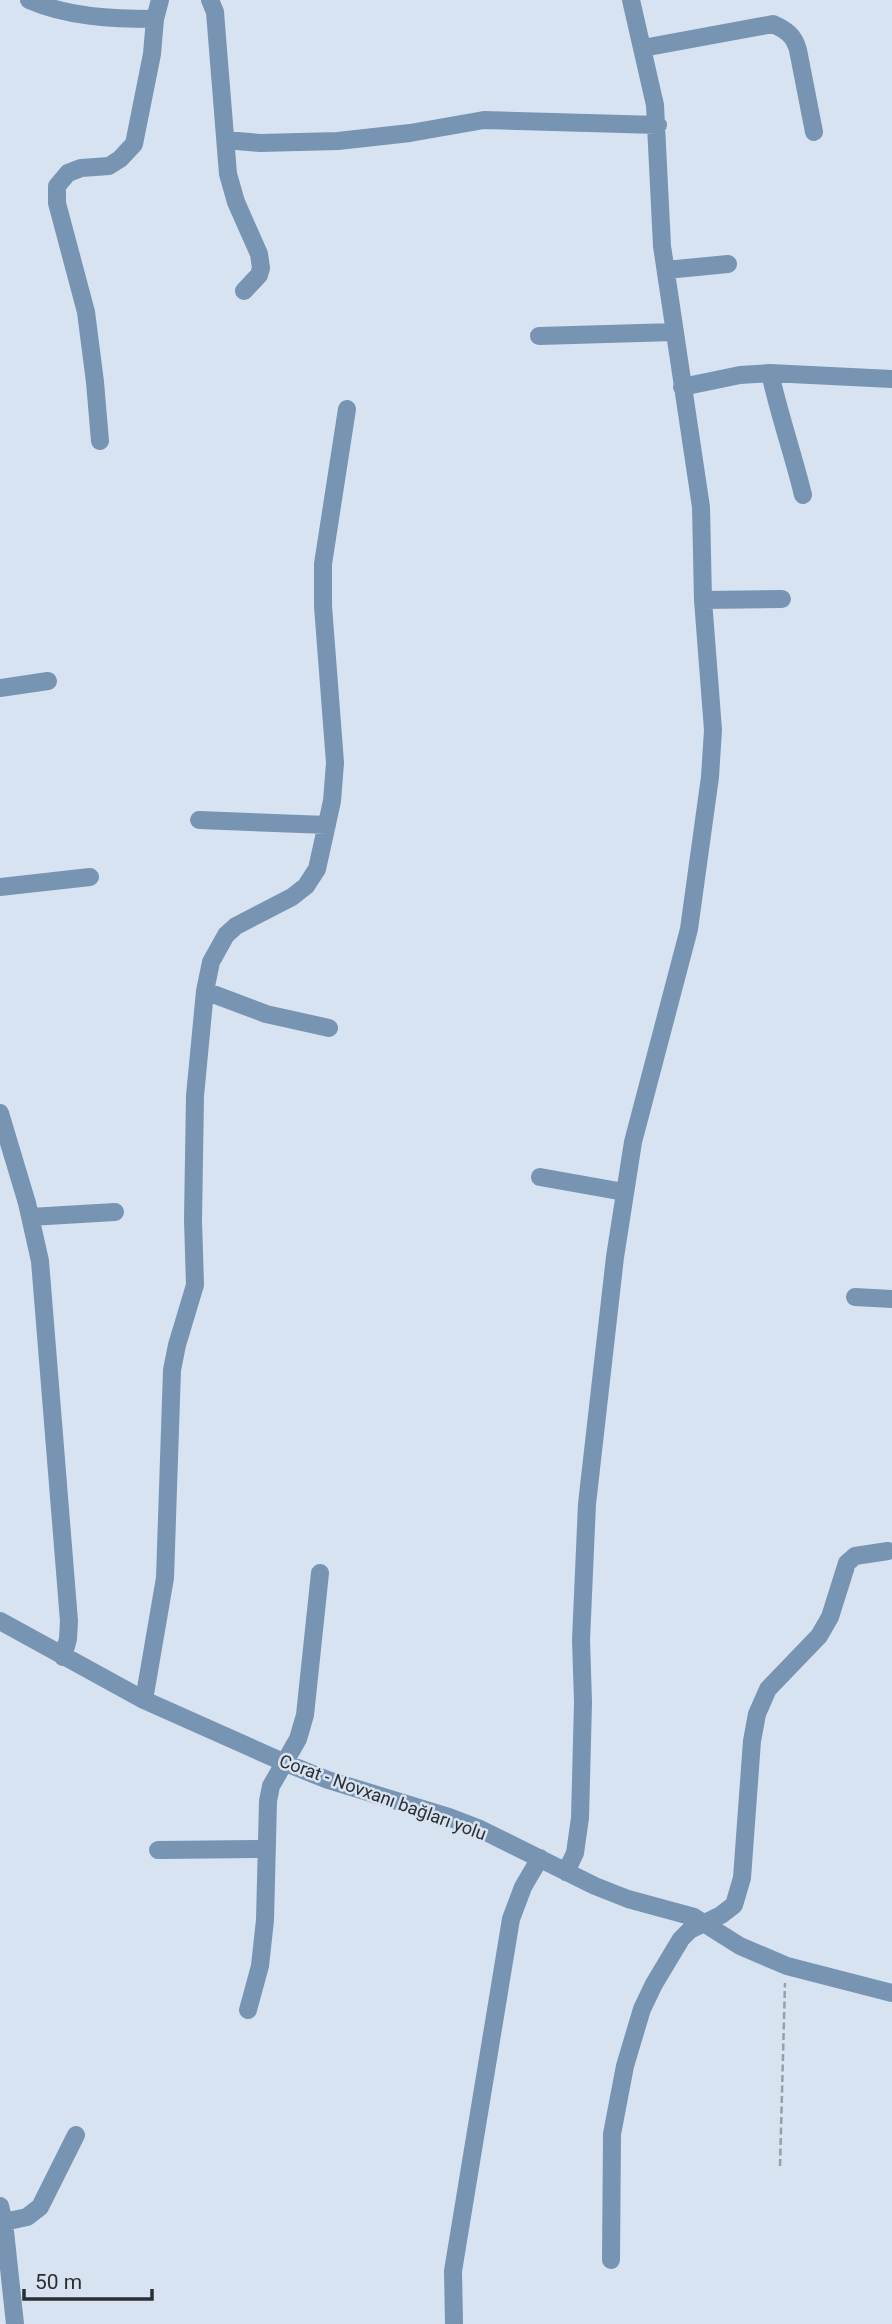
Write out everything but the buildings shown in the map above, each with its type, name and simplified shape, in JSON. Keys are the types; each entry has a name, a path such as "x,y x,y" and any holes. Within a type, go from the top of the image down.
{"street":[{"path":"29,0 82,15 114,19 155,19"},
{"path":"100,441 86,312 57,203 57,186 68,173 81,168 108,166 120,159 134,144 160,0"},
{"path":"210,0 215,12 228,174 236,202 259,254 261,268 259,275 244,291"},
{"path":"566,1872 575,1853 580,1818 583,1702 581,1640 587,1504 601,1365 635,1130 689,929 710,777 713,730 702,600 701,507 666,270 659,200 658,125 631,0"},
{"path":"643,48 773,24 787,30 796,40 799,50 814,132"},
{"path":"226,140 260,143 338,141 496,120 658,125"},
{"path":"666,270 728,264"},
{"path":"540,336 674,332"},
{"path":"682,387 740,375 770,373 892,379"},
{"path":"770,373 803,495"},
{"path":"144,1700 165,1578 172,1370 195,1285 195,1096 205,991 211,962 226,935 236,926 292,897 306,886 317,869 332,801 335,763 323,606 323,564 347,409"},
{"path":"702,600 782,599"},
{"path":"0,688 48,681"},
{"path":"199,820 327,825"},
{"path":"0,887 90,877"},
{"path":"205,991 266,1014 330,1028"},
{"path":"0,1113 3,1135 30,1217 40,1261 69,1621 63,1657"},
{"path":"540,1177 624,1192"},
{"path":"30,1217 115,1212"},
{"path":"855,1297 892,1298"},
{"path":"611,2260 612,2134 625,2066 642,2009 681,1939 690,1930 721,1915 734,1905 742,1878 752,1741 757,1714 768,1689 819,1636 831,1617 848,1563 855,1556 888,1551"},
{"path":"248,2010 261,1954 265,1920 268,1801 271,1786 298,1739 304,1715 320,1573"},
{"name":"Corat - Novxanı bağları yolu","path":"0,1621 144,1700 283,1762 328,1780 480,1829 566,1872 628,1899 680,1912 703,1922 740,1946 787,1966 892,1993"},
{"path":"158,1850 266,1849"},
{"path":"454,2324 453,2271 511,1919 523,1887 540,1858"},
{"path":"15,2324 2,2214 27,2217 40,2207 76,2135"}],"path":[{"path":"779,2166 783,1994 787,1966"}]}
